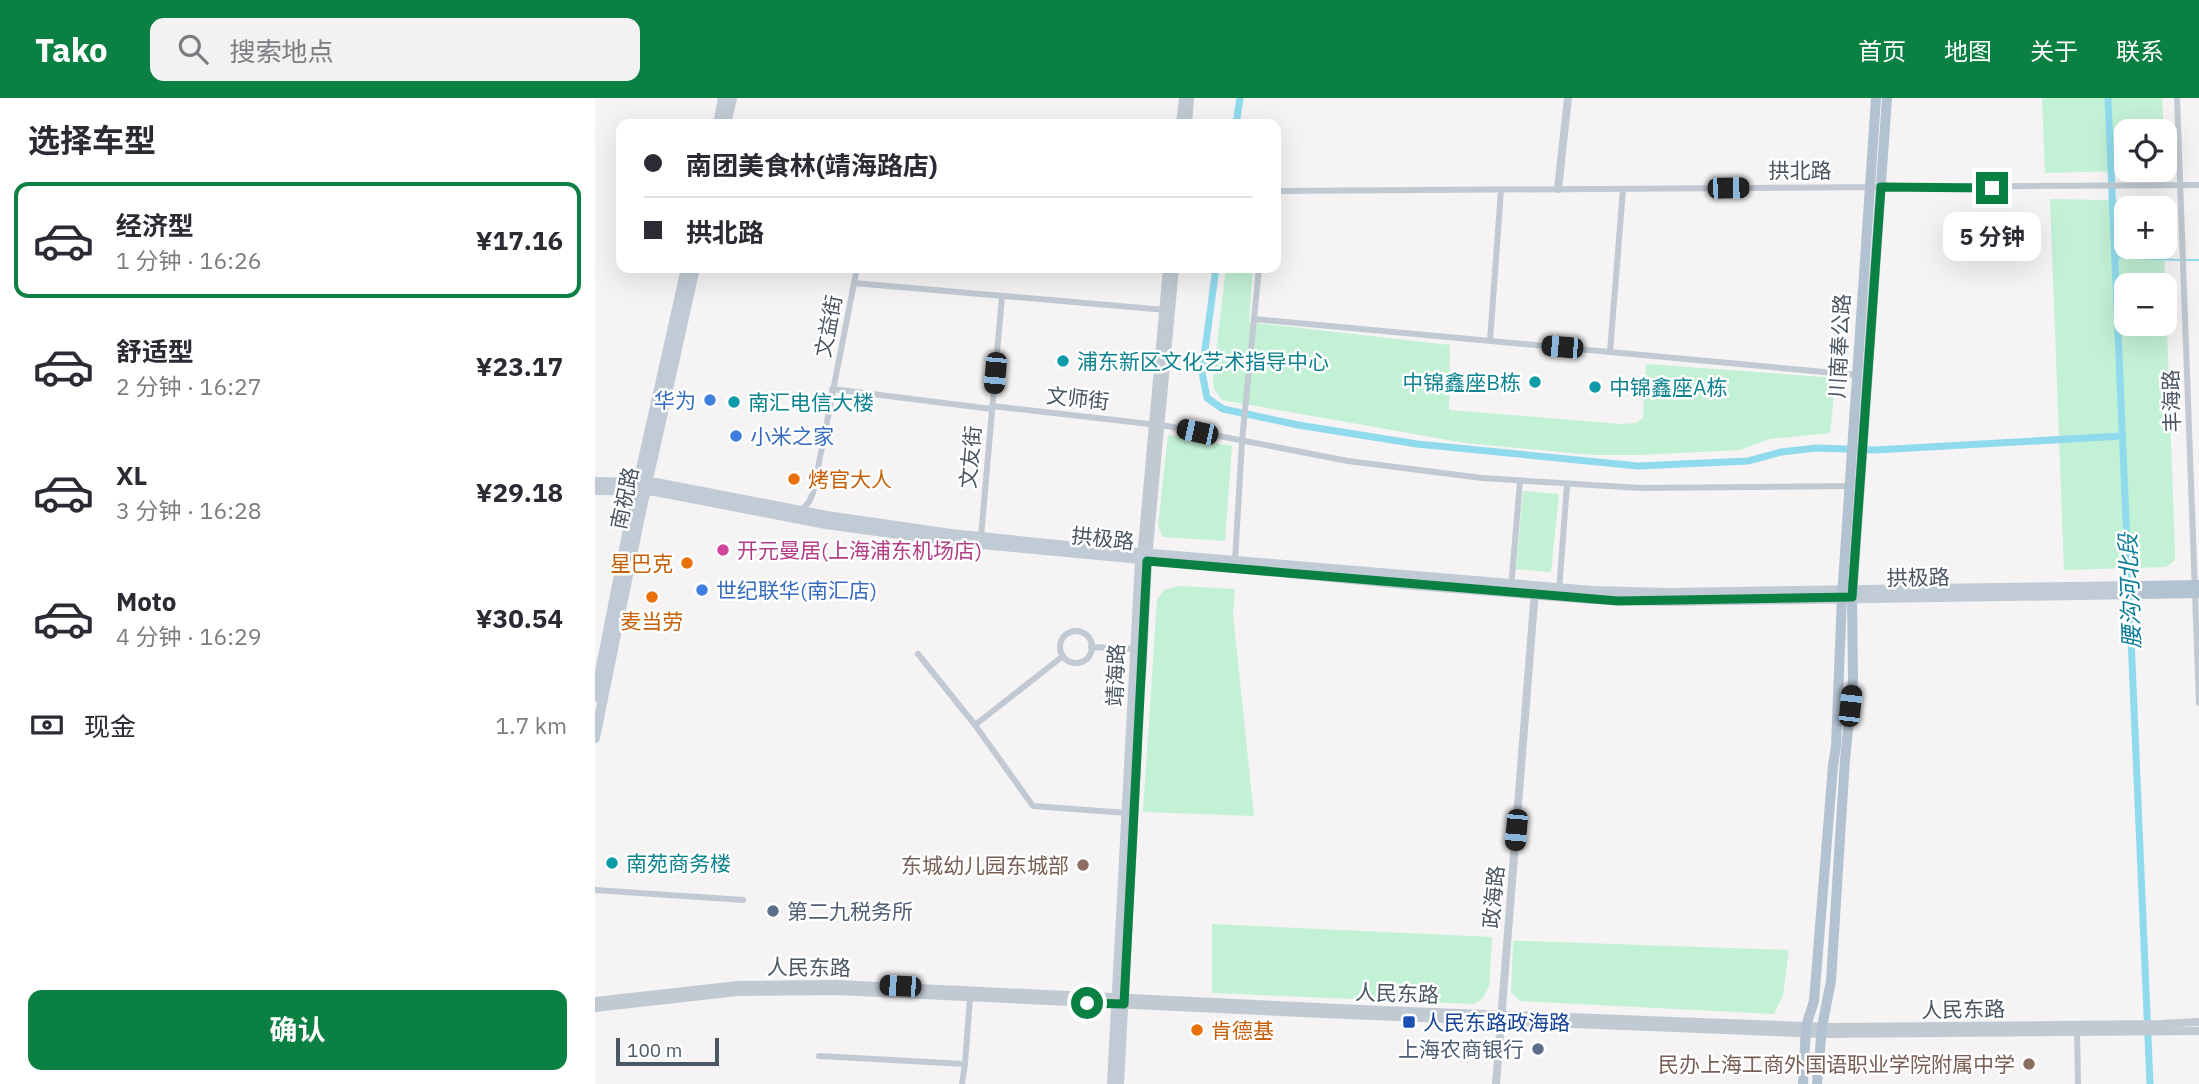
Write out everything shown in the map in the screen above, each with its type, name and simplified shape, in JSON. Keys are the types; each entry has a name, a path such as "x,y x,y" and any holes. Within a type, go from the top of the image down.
{"main road":[{"path":"719,119 723,98"},
{"path":"727,119 732,98"},
{"name":"川南奉公路","path":"1847,593 1875,187 1876,98"},
{"name":"川南奉公路","path":"1858,433 1857,375 1875,187 1887,98"},
{"name":"南祝路","path":"595,738 685,273"},
{"name":"南祝路","path":"595,697 642,486 694,273"},
{"name":"川南奉公路","path":"1847,593 1849,486 1856,463"},
{"name":"拱极路","path":"595,482 642,486 862,522 1144,557 1235,561 1511,589"},
{"name":"拱极路","path":"595,490 642,486 872,531 1559,593 2197,589"},
{"name":"靖海路","path":"1119,1084 1120,1001 1144,557"},
{"path":"1803,1084 1805,1030 1814,1001 1847,593"},
{"path":"1817,1084 1822,1030 1831,981 1845,759 1853,680 1847,593"},
{"name":"靖海路","path":"1112,1084 1120,1001"}],"street":[{"path":"1181,119 1183,98"},
{"path":"1188,119 1190,98"},
{"path":"1558,190 1568,98"},
{"name":"丰海路","path":"2177,98 2197,589 2199,703"},
{"name":"拱北路","path":"1281,191 2199,185"},
{"path":"1610,352 1623,189"},
{"path":"1490,341 1501,190"},
{"name":"文益街","path":"800,511 813,493 856,273"},
{"name":"靖海路","path":"1144,557 1167,310 1167,273"},
{"name":"靖海路","path":"1167,310 1174,273"},
{"path":"1235,561 1242,441 1259,273"},
{"path":"854,283 1167,310"},
{"name":"文友街","path":"981,537 1002,296"},
{"path":"1254,319 1857,375"},
{"name":"文师街","path":"832,389 1157,424 1391,468 1520,482 1692,489 1849,486"},
{"path":"1511,589 1520,482"},
{"path":"1559,593 1567,485"},
{"name":"政海路","path":"1496,1084 1535,591"},
{"path":"1071,632 1085,634 1091,647 1089,655 1078,662 1069,661 1063,656 1060,650 1061,641 1071,632"},
{"path":"1091,647 1139,649"},
{"path":"918,654 975,725 1033,806 1130,813"},
{"path":"975,725 1063,656"},
{"path":"595,890 743,900"},
{"name":"人民东路","path":"595,1000 708,987 784,983 875,985 1120,1001"},
{"name":"人民东路","path":"595,1008 757,991 875,992 1805,1030 2161,1028 2199,1031"},
{"path":"962,1084 970,997"},
{"name":"人民东路","path":"2161,1028 2199,1022"},
{"path":"2077,1028 2078,1084"},
{"path":"819,1056 965,1064"}],"green space":[{"path":"2042,98 2162,98 2163,119 2114,119 2114,171 2045,173"},
{"path":"2050,199 2114,200 2114,259 2164,259 2165,273 2114,273 2114,336 2167,336 2175,560 2166,567 2064,570"},
{"path":"1225,273 1253,273 1249,322 1450,345 1449,410 1636,423 1643,418 1646,364 1836,378 1830,433 1770,439 1740,450 1594,455 1465,443 1222,400 1214,389 1213,377"},
{"path":"1168,435 1232,446 1225,541 1163,537 1158,526"},
{"path":"1523,491 1559,494 1551,572 1516,569"},
{"path":"1178,586 1235,589 1233,614 1254,816 1143,812 1157,600 1164,590"},
{"path":"1212,924 1492,937 1489,986 1483,998 1474,1004 1212,993"},
{"path":"1513,941 1789,950 1783,995 1774,1014 1520,1001 1511,992"}],"waterway":[{"path":"1237,119 1240,98"},
{"name":"腰沟河北段","path":"2108,98 2150,1084"},
{"path":"2157,259 2179,260"},
{"path":"2185,260 2199,260"},
{"path":"1215,273 1202,372 1207,398 1223,409 1298,425 1417,444 1638,466 1748,461 1781,452 1816,448 1876,450 2122,436"}],"place":[{"name":"浦东新区文化艺术指导中心","path":"1063,361"},
{"name":"中锦鑫座B栋","path":"1535,382"},
{"name":"中锦鑫座A栋","path":"1595,387"},
{"name":"华为","path":"710,400"},
{"name":"南汇电信大楼","path":"734,402"},
{"name":"小米之家","path":"736,436"},
{"name":"烤官大人","path":"794,479"},
{"name":"开元曼居(上海浦东机场店)","path":"723,550"},
{"name":"星巴克","path":"687,563"},
{"name":"世纪联华(南汇店)","path":"702,590"},
{"name":"麦当劳","path":"652,597"},
{"name":"南苑商务楼","path":"612,863"},
{"name":"东城幼儿园东城部","path":"1083,865"},
{"name":"第二九税务所","path":"773,911"},
{"name":"人民东路政海路","path":"1409,1022"},
{"name":"肯德基","path":"1197,1030"},
{"name":"上海农商银行","path":"1538,1049"},
{"name":"民办上海工商外国语职业学院附属中学","path":"2029,1064"}],"route":[{"path":"1087,1003 1124,1004 1147,561 1618,601 1852,597 1881,187 1992,188"}]}
